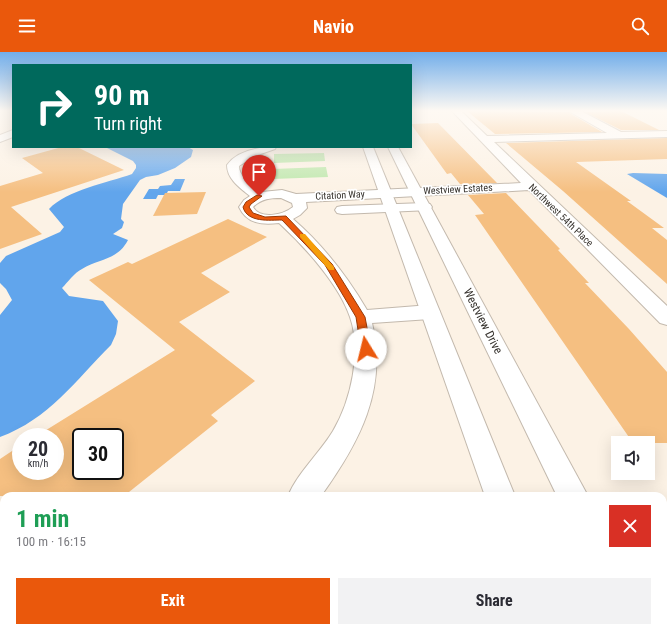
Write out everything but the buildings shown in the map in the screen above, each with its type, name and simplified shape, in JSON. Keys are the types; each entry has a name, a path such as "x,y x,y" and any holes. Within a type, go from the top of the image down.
{"street":[{"path":"485,139 516,138"},
{"name":"Northwest 54th Place","path":"485,139 531,186 667,318"},
{"path":"259,196 242,184 233,172 234,165 253,153 268,148"},
{"path":"368,148 498,492"},
{"name":"Westview Drive","path":"394,148 571,492"},
{"name":"Westview Estates","path":"388,201 416,191 531,186"},
{"path":"307,492 342,442 352,420 364,380 366,349 361,317 292,209 290,196 275,194 259,196 253,199 246,207 247,211 251,215 265,219 292,209 312,212"},
{"path":"327,211 388,201 425,207"},
{"name":"Citation Way","path":"292,209 388,201"},
{"path":"361,317 430,312"}],"green space":[{"path":"324,153 325,161 274,163 274,154"},
{"path":"326,167 328,177 272,179 272,169"}],"water":[{"path":"107,148 190,148 193,150 191,157 175,168 140,180 123,204 121,219 124,222 122,228 113,234 128,240 124,247 113,256 88,265 74,275 62,288 69,296 103,301 118,321 116,334 111,345 60,398 47,409 33,420 19,428 12,428 12,431 0,437 0,315 12,300 6,289 0,283 0,263 6,256 60,232 64,227 49,209 57,202 77,192 132,174 136,168 133,161"},
{"path":"627,174 667,174 667,198"},
{"path":"175,179 185,179 180,191 168,191 166,195 158,195 156,199 143,199 149,189 158,189 160,186 171,185"}],"slow traffic":[{"path":"303,236 332,269"}],"route":[{"path":"259,196 248,203 246,207 247,211 251,215 265,219 283,218 301,234 328,264 344,287 361,317 366,349"}]}
